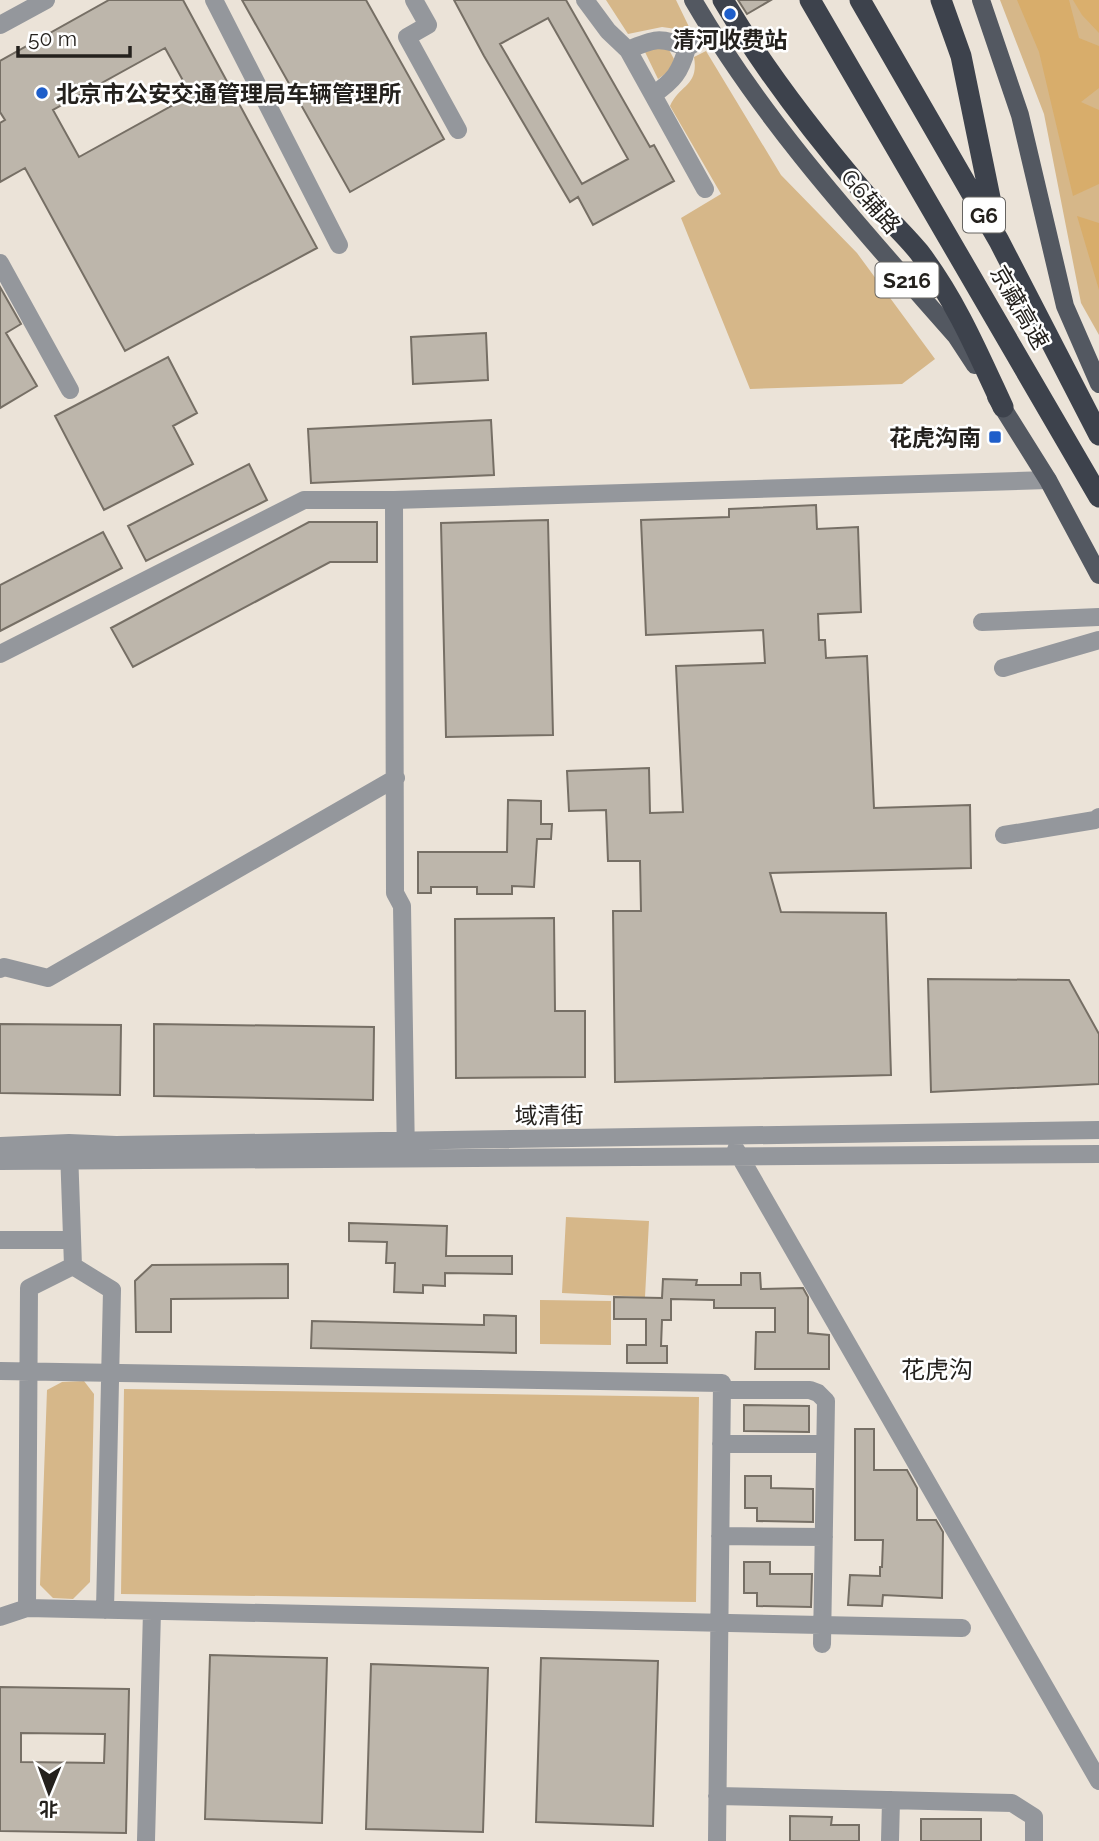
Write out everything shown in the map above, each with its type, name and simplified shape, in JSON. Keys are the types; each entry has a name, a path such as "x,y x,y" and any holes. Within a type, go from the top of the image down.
{"highway":[{"path":"723,0 752,50 805,121 863,192 918,251 936,276 961,316 1003,407"},
{"name":"京藏高速","path":"810,0 1099,497"},
{"name":"京藏高速","path":"860,0 999,241 1099,435"},
{"path":"931,0 961,56"},
{"path":"941,0 961,56 999,241"}],"main road":[{"name":"G6辅路","path":"693,0 734,67 797,152 956,336 1048,480 1099,575"},
{"path":"981,0 1020,115 1065,306 1099,384"}],"street":[{"path":"0,25 46,0"},
{"path":"214,0 339,245"},
{"path":"414,0 428,24 407,37 458,130"},
{"path":"585,0 608,31 628,50 705,189"},
{"path":"653,95 671,82 681,67 687,48 712,32"},
{"path":"628,50 647,41 668,39 687,48"},
{"path":"0,263 70,390"},
{"path":"0,654 304,500 394,500 1048,480"},
{"path":"394,500 396,893 402,906 406,1149"},
{"path":"982,622 1099,617"},
{"path":"1003,668 1099,640"},
{"path":"1,967 48,978 396,778"},
{"path":"1004,835 1095,820 1099,817"},
{"name":"域清街","path":"406,1149 729,1137 1099,1130"},
{"path":"729,1137 1099,1781"},
{"name":"域清街","path":"0,1161 116,1145 740,1156 1099,1154"},
{"name":"域清街","path":"0,1146 69,1152"},
{"path":"69,1152 72,1266"},
{"path":"0,1240 72,1240"},
{"path":"27,1608 29,1288 72,1266"},
{"path":"72,1266 112,1290 105,1610"},
{"path":"0,1371 722,1383 717,1841"},
{"path":"722,1390 810,1390 826,1401 822,1644"},
{"path":"721,1444 825,1444"},
{"path":"720,1536 824,1537"},
{"path":"0,1617 27,1608 962,1628"},
{"path":"146,1841 152,1611"},
{"path":"717,1796 1012,1803 1034,1817 1034,1841"},
{"path":"890,1841 891,1800"}],"shaded area":[{"path":"606,0 676,0 691,31 662,27 628,34"},
{"path":"1000,0 1099,0 1099,335 1081,303 1044,114"},
{"path":"1017,0 1069,0 1079,38 1099,46 1099,88 1081,102 1099,110 1099,184 1073,196 1039,52"},
{"path":"1073,0 1099,0 1099,33 1082,15"},
{"path":"653,46 668,48 674,59 672,69 658,79 645,52"},
{"path":"706,51 781,175 857,253 935,359 902,384 750,389 681,218 721,194 670,106 694,74 694,57"},
{"path":"1077,216 1099,223 1099,290"},
{"path":"566,1217 649,1221 645,1297 562,1293"},
{"path":"540,1300 611,1301 611,1345 540,1344"},
{"path":"84,1381 94,1394 90,1582 73,1599 53,1598 40,1585 47,1390 62,1382"},
{"path":"124,1389 699,1397 696,1602 121,1594"}],"building":[{"path":"109,0 183,0 317,248 125,351 25,168 0,182 0,123 5,120 0,112 0,61","holes":["165,48 191,95 79,157 53,110"]},
{"path":"242,0 366,0 444,139 350,192"},
{"path":"454,0 566,0 650,147 654,145 674,181 593,225 578,197 570,202","holes":["548,18 628,159 582,184 500,44"]},
{"path":"738,0 771,0 747,14"},
{"path":"0,287 21,324 6,333 37,386 0,408"},
{"path":"486,333 488,380 413,384 411,337"},
{"path":"168,357 197,413 173,426 193,464 104,510 55,416"},
{"path":"491,420 494,475 311,483 308,429"},
{"path":"249,464 267,500 146,561 128,526"},
{"path":"816,505 817,529 858,527 861,612 818,614 819,640 825,640 826,658 867,656 874,808 970,805 971,868 770,873 781,912 886,913 891,1075 615,1082 613,911 641,911 640,861 608,861 606,810 569,811 567,771 649,768 650,813 683,812 676,666 765,663 763,630 646,635 641,520 729,517 729,509"},
{"path":"548,520 553,735 446,737 441,523"},
{"path":"309,522 377,522 377,562 330,562 133,667 111,628"},
{"path":"103,532 122,568 0,631 0,585"},
{"path":"508,800 541,801 541,824 552,824 551,839 537,839 534,887 512,886 512,894 477,894 477,887 431,887 431,893 418,893 418,852 507,852"},
{"path":"554,918 555,1011 585,1011 585,1077 456,1078 455,919"},
{"path":"928,979 1069,980 1099,1034 1099,1084 931,1092"},
{"path":"0,1024 121,1025 120,1095 0,1093"},
{"path":"154,1024 374,1027 373,1100 154,1096"},
{"path":"349,1223 447,1226 446,1256 512,1256 512,1274 445,1273 445,1286 423,1285 423,1293 394,1292 395,1263 386,1263 387,1242 349,1241"},
{"path":"288,1264 288,1298 171,1299 171,1332 136,1332 135,1281 152,1265"},
{"path":"741,1273 760,1273 761,1289 803,1288 808,1297 808,1333 829,1335 829,1369 755,1369 756,1332 775,1332 775,1308 714,1308 714,1300 671,1299 671,1320 662,1320 661,1346 667,1346 667,1363 627,1363 627,1345 646,1345 646,1319 614,1319 614,1297 662,1298 663,1279 697,1280 696,1285 741,1285"},
{"path":"484,1315 516,1316 516,1353 311,1348 312,1321 484,1325"},
{"path":"744,1405 809,1406 809,1432 744,1431"},
{"path":"855,1429 874,1429 874,1470 907,1470 917,1488 917,1520 936,1520 943,1532 942,1598 883,1595 882,1606 848,1605 850,1575 880,1576 882,1567 883,1540 855,1540"},
{"path":"745,1476 771,1476 771,1488 813,1489 813,1522 757,1521 757,1508 745,1508"},
{"path":"744,1562 770,1562 770,1574 812,1574 811,1607 757,1606 757,1593 744,1593"},
{"path":"210,1655 327,1658 322,1823 205,1819"},
{"path":"541,1658 658,1661 653,1826 536,1822"},
{"path":"371,1664 488,1668 483,1832 366,1829"},
{"path":"0,1687 129,1689 126,1833 0,1831","holes":["21,1733 105,1734 104,1763 21,1762"]},
{"path":"790,1816 832,1817 831,1825 859,1825 859,1841 790,1841"},
{"path":"921,1819 981,1819 981,1841 921,1841"}],"place":[{"name":"清河收费站","path":"730,14"},
{"name":"北京市公安交通管理局车辆管理所","path":"42,93"},
{"name":"花虎沟南","path":"995,437"}],"district":[{"name":"花虎沟","path":"937,1369"}]}
